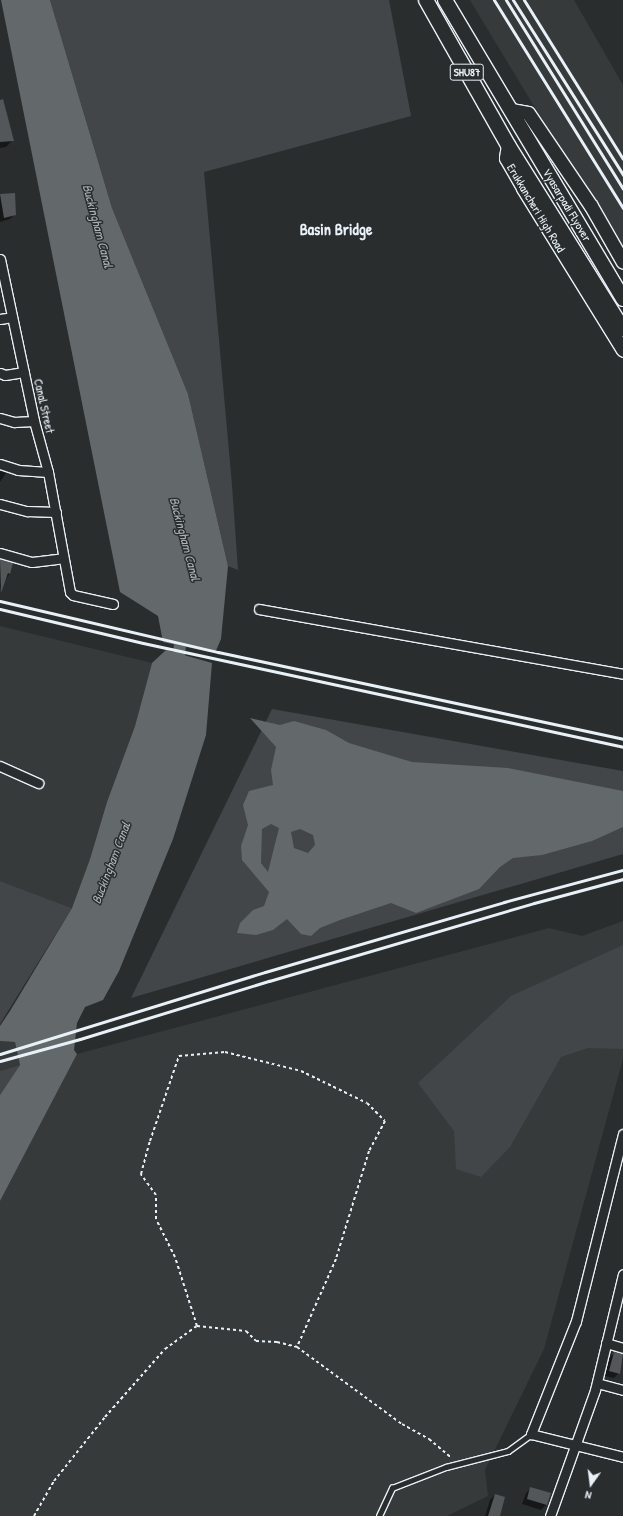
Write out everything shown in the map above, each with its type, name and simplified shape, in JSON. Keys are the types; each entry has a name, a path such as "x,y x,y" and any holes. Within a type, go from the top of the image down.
{"main road":[{"name":"Erukkancheri High Road","path":"426,0 508,145"},
{"name":"SHU87","path":"445,0 511,110"},
{"name":"Vyasarpadi Flyover","path":"511,110 623,299"},
{"name":"Vyasarpadi Flyover","path":"508,145 596,283 623,329"}],"street":[{"path":"511,110 528,113 591,206 623,262"},
{"name":"Erukkancheri High Road","path":"508,145 506,158 623,350"},
{"name":"Canal Street","path":"0,259 34,421 48,472 70,592 73,595 113,604"},
{"path":"0,319 12,317"},
{"path":"0,373 5,375 24,372"},
{"path":"0,418 14,422 34,421"},
{"path":"0,464 18,470 48,472"},
{"path":"0,504 27,511 56,512"},
{"path":"0,553 32,562 63,558"},
{"path":"259,610 623,674"},
{"path":"0,766 38,783"},
{"path":"623,1134 576,1321 531,1434 576,1446 623,1456"},
{"path":"550,1516 597,1384 606,1343 621,1294 623,1274"},
{"path":"606,1343 623,1348"},
{"path":"597,1384 623,1390"}],"lane":[{"path":"378,1516 392,1488 459,1464 508,1451 531,1434"}],"path":[{"path":"197,1326 175,1257 156,1219 156,1195 141,1174 150,1141 179,1056 225,1052 301,1071 367,1103 385,1122 369,1150 336,1259 297,1347"},
{"path":"34,1516 54,1482 105,1417 165,1349 197,1326 246,1331 256,1341 278,1342 297,1347 402,1424 429,1439 459,1464"}],"shaded area":[{"path":"50,0 389,0 411,116 204,172 232,485 238,570 228,566 188,394 112,208"},
{"path":"470,0 574,0 623,85 623,254"},
{"path":"0,626 152,663 135,726 107,802 90,859 72,908 0,881"},
{"path":"272,709 623,771 623,854 131,998"},
{"path":"0,881 72,908 0,1024"},
{"path":"623,921 623,1059 544,1349 485,1470 488,1496 447,1516 0,1516 0,1201 77,1054 549,928 582,936"},
{"path":"623,945 623,1049 588,1048 561,1057 510,1147 481,1177 456,1169 454,1131 418,1083 511,996"},
{"path":"0,1041 15,1042 20,1065 0,1071"},
{"path":"20,1065 0,1095 0,1071"}],"water":[{"path":"1,0 50,0 112,208 188,394 228,566 221,639 215,653 163,642 158,616 120,592"},
{"path":"166,650 212,663 206,735 173,839 119,971 103,1000 85,1007 77,1023 74,1050 77,1054 0,1201 0,1095 20,1065 15,1042 0,1041 0,1026 72,908 90,859 107,802 135,726 152,663"},
{"path":"250,718 280,725 294,721 326,730 349,743 412,762 508,768 623,791 623,827 592,841 542,855 513,858 500,867 479,889 416,913 391,903 320,928 311,936 301,934 287,919 273,930 256,935 237,933 240,923 253,910 264,906 269,892 242,860 241,846 248,825 243,805 249,791 273,785 271,770 276,747","holes":["271,824 279,828 268,872 261,863 262,829","300,829 313,835 315,845 308,853 294,848 291,832"]}],"building":[{"path":"3,99 14,141 0,142 0,100"},
{"path":"15,193 16,215 4,218 0,194"},
{"path":"0,559 13,563 10,574 8,573 1,593"},
{"path":"614,1352 623,1354 620,1374 609,1371"},
{"path":"530,1487 551,1493 547,1505 527,1499"},
{"path":"495,1494 505,1497 500,1516 488,1516"}],"waterway":[{"name":"Buckingham Canal","path":"178,670 181,630"}],"railway":[{"path":"494,0 623,208"},
{"path":"506,0 623,189"},
{"path":"513,0 623,175"},
{"path":"524,0 623,159"},
{"path":"0,601 218,652 623,739"},
{"path":"0,609 143,643 623,747"},
{"path":"0,1054 265,972 504,902 623,870"},
{"path":"0,1061 80,1039 269,981 534,903 623,879"}],"district":[{"name":"Basin Bridge","path":"336,229"}]}
